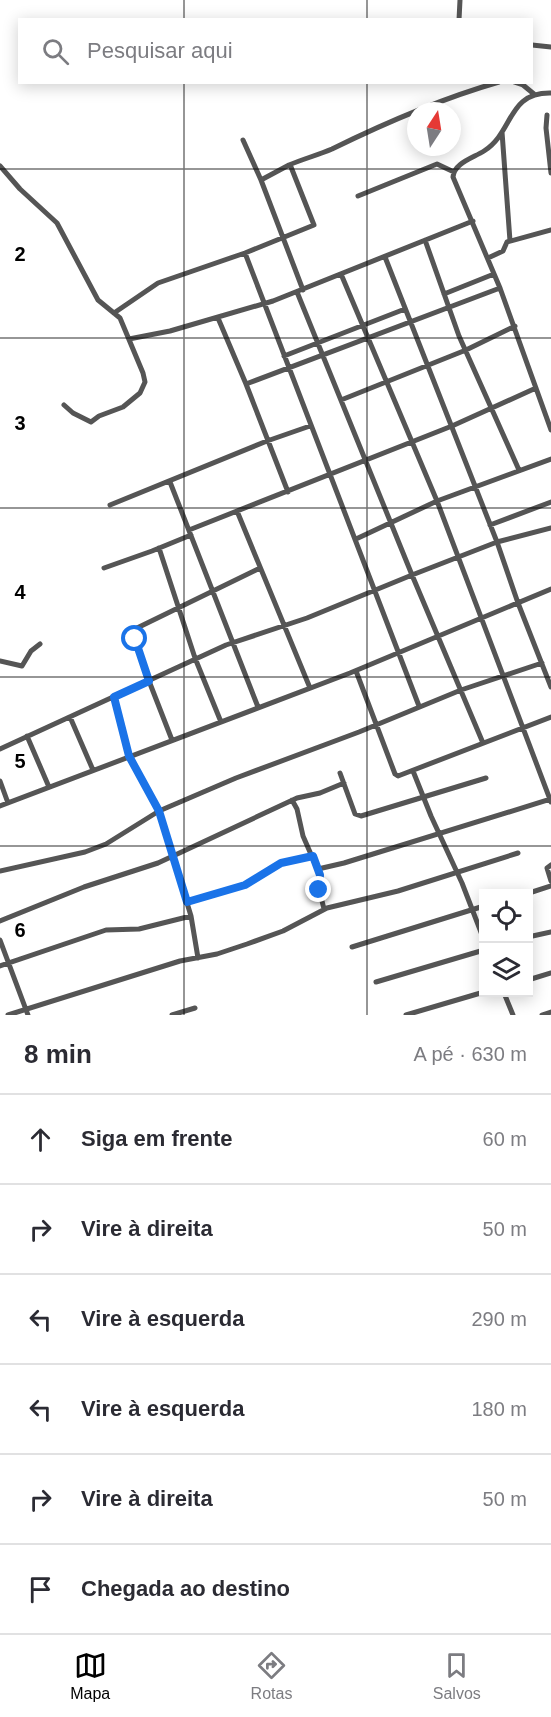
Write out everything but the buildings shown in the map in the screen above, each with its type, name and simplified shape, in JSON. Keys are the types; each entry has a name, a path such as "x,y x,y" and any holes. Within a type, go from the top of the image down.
{"street":[{"path":"459,18 460,0"},
{"path":"533,45 551,47"},
{"path":"261,180 289,165 328,150 411,111 453,95 492,84"},
{"path":"520,84 534,94"},
{"path":"551,93 534,94 521,101 496,141 486,150 457,167 453,177 515,326 551,430"},
{"path":"547,115 546,128 551,173"},
{"path":"502,131 510,242"},
{"path":"243,140 284,237 323,356 411,575 483,743"},
{"path":"358,196 437,164 454,172"},
{"path":"114,313 158,283 245,253 314,225 294,169 289,165"},
{"path":"0,166 20,189 57,223 98,300 120,318 145,382 140,393 123,407 99,416 91,422 73,413 64,405"},
{"path":"129,339 218,318 300,291 473,221"},
{"path":"488,258 503,251 507,242 551,230"},
{"path":"426,240 448,306 519,470"},
{"path":"245,253 419,706"},
{"path":"385,257 497,542 518,603 548,674 551,687"},
{"path":"318,869 551,800 437,501 341,274"},
{"path":"444,294 494,274"},
{"path":"246,384 500,288"},
{"path":"284,356 405,309"},
{"path":"218,318 288,492"},
{"path":"341,400 466,350 515,326"},
{"path":"104,568 159,549 190,532 452,426 536,388"},
{"path":"110,505 267,441 310,426"},
{"path":"356,539 437,501 551,459"},
{"path":"170,482 258,707"},
{"path":"490,525 551,502"},
{"path":"237,512 310,688"},
{"path":"0,749 232,642 284,626 497,542 551,528"},
{"path":"159,549 195,658 220,722"},
{"path":"172,740 134,634 137,628 260,568"},
{"path":"0,807 356,671 551,589"},
{"path":"0,661 22,666 31,651 40,644"},
{"path":"0,872 85,852 106,844 159,811 236,778 461,690 542,663"},
{"path":"356,671 396,774 401,776 551,717"},
{"path":"114,697 129,756 159,811 174,856 191,916 198,958"},
{"path":"70,717 93,770"},
{"path":"27,736 49,787"},
{"path":"413,771 457,872 479,930"},
{"path":"340,773 357,816 486,778"},
{"path":"0,781 8,803"},
{"path":"0,921 74,891 158,863 292,800 320,793 344,783"},
{"path":"292,800 297,809 303,837 321,879 319,890 324,909"},
{"path":"8,1015 27,1012 180,961 247,944 283,930 324,909 398,891 518,853"},
{"path":"187,902 245,885 281,863 313,856"},
{"path":"551,865 547,868 551,881"},
{"path":"533,892 551,886"},
{"path":"352,946 479,907"},
{"path":"0,966 106,930 139,929 191,916"},
{"path":"533,936 551,932"},
{"path":"0,940 27,1012"},
{"path":"376,982 479,951"},
{"path":"533,978 551,973"},
{"path":"406,1015 479,994"},
{"path":"506,997 513,1015"},
{"path":"172,1015 195,1008"},
{"path":"542,1015 551,1012"}],"route":[{"path":"135,639 149,681 114,697 129,756 159,811 187,902 245,885 281,863 313,856 321,879 319,890"}]}
